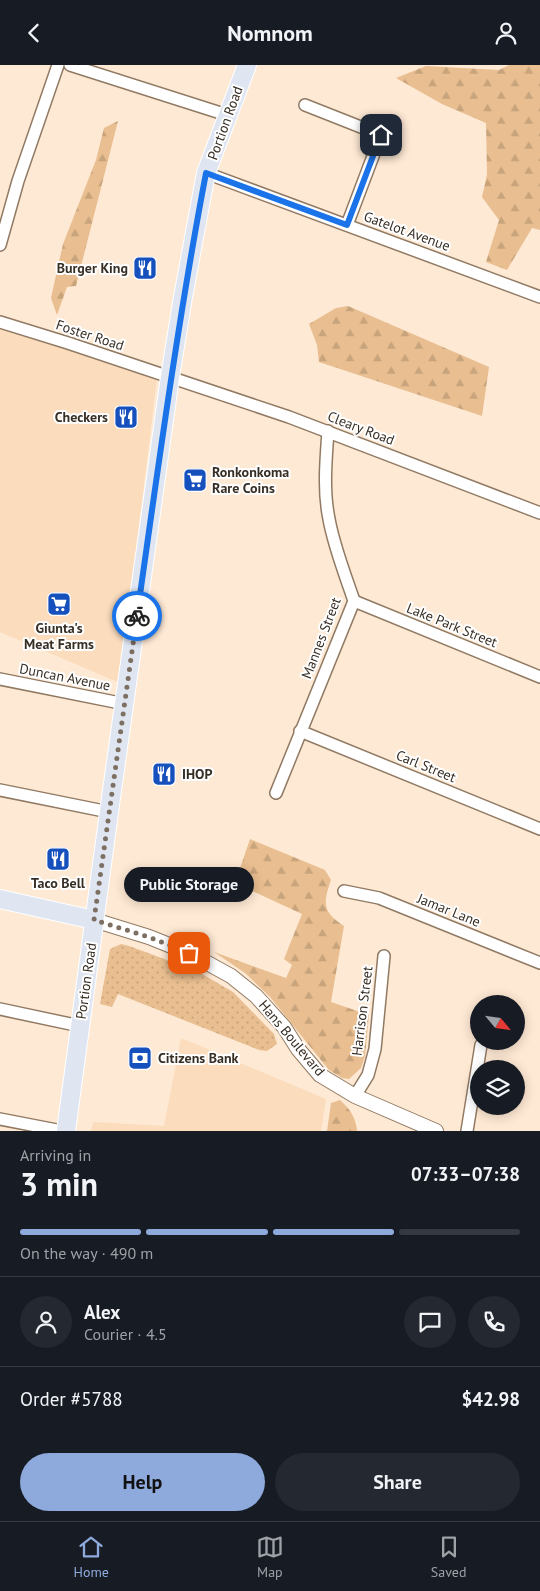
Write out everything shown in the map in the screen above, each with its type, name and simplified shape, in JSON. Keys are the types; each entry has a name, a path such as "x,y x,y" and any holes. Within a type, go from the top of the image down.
{"main road":[{"name":"Portion Road","path":"64,1131 170,377 189,260 206,173 247,65"},
{"path":"0,899 94,920"}],"street":[{"path":"0,245 18,181 58,65"},
{"path":"70,65 227,115"},
{"path":"305,105 381,135 347,225"},
{"name":"Gatelot Avenue","path":"206,173 540,297"},
{"name":"Foster Road","path":"0,323 68,343 170,377"},
{"name":"Cleary Road","path":"170,377 328,431 540,513"},
{"name":"Mannes Street","path":"276,793 354,601 336,550 328,518 325,471 328,431"},
{"name":"Lake Park Street","path":"354,601 540,677"},
{"name":"Duncan Avenue","path":"0,679 124,704"},
{"name":"Carl Street","path":"300,731 540,829"},
{"path":"0,790 108,812"},
{"name":"Jamar Lane","path":"344,891 379,899 540,963"},
{"name":"Hans Boulevard","path":"94,920 149,937 189,953 231,976 256,996 284,1027 298,1049 320,1075 355,1096 436,1131"},
{"name":"Harrison Street","path":"355,1096 368,1075 375,1049 384,956"},
{"path":"0,1009 80,1026"},
{"path":"467,1131 480,1050"},
{"path":"0,1119 64,1131"}],"shaded area":[{"path":"0,327 157,378 120,683 0,632"},
{"path":"181,1038 326,1099 321,1131 91,1131 93,1122 164,1126"}],"green space":[{"path":"509,65 540,65 540,230 532,228 507,270 486,262 499,220 482,197 487,175 486,123 442,104 396,78 426,66 499,70"},
{"path":"118,121 76,286 67,287 57,315 51,298 63,244 96,160 104,128"},
{"path":"348,306 489,367 482,416 319,362 317,345 309,324 336,308"},
{"path":"250,839 325,870 331,880 326,906 332,916 344,926 331,1002 369,1015 365,1056 361,1068 349,1079 342,1078 329,1070 270,997 245,973 214,952 286,978 292,965 284,959 302,914 235,883"},
{"path":"121,944 197,971 233,992 274,1034 277,1044 267,1051 259,1050 118,994 112,1007 100,1004 110,949"},
{"path":"340,1100 352,1114 357,1131 327,1131 331,1103"}],"way so far":[{"path":"137,616 94,920 149,937 189,953"}],"place":[{"name":"Burger King","path":"145,268"},
{"name":"Checkers","path":"126,417"},
{"name":"Ronkonkoma Rare Coins","path":"195,480"},
{"name":"Giunta's Meat Farms","path":"59,604"},
{"name":"IHOP","path":"164,774"},
{"name":"Taco Bell","path":"58,859"},
{"name":"Public Storage","path":"189,953"},
{"name":"Citizens Bank","path":"140,1058"}],"route":[{"path":"137,616 170,377 189,260 206,173 347,225 381,135"}]}
